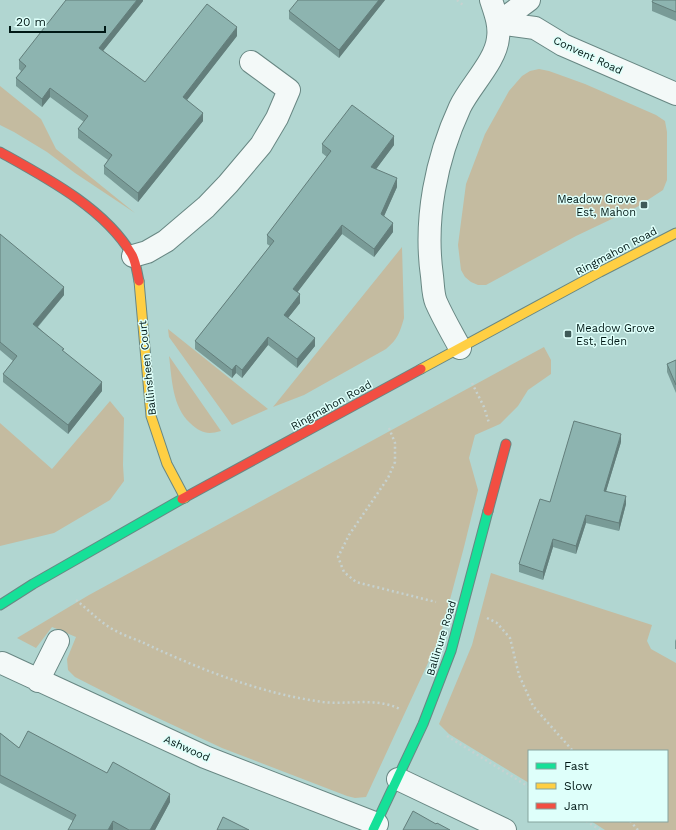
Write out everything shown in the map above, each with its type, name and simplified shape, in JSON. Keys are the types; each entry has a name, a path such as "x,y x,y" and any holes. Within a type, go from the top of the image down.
{"street":[{"path":"460,348 436,301 429,259 431,214 440,160 450,132 461,106 492,56 498,39 498,22 491,0"},
{"path":"498,22 529,0"},
{"name":"Convent Road","path":"498,22 535,28 563,45 676,94"},
{"path":"133,256 147,252 166,242 181,229 222,190 261,145 277,118 289,90 251,62"},
{"name":"Ballinsheen Court","path":"0,152 43,176 97,213 119,235 133,256 140,284 151,416 167,464 185,498"},
{"name":"Ringmahon Road","path":"0,605 33,584 185,498 600,272 676,233"},
{"name":"Ballinure Road","path":"375,827 423,724 451,651 506,444"},
{"path":"38,681 58,642"},
{"name":"Ashwood","path":"2,663 38,681 205,757 375,827"},
{"path":"398,779 506,830"}],"path":[{"path":"472,383 484,407 491,430 506,444"},
{"path":"389,428 395,443 395,462 388,478 349,535 338,557 344,572 356,582 437,602"},
{"path":"76,600 107,626 164,653 226,678 285,695 324,702 370,701 393,705 403,710"},
{"path":"485,617 497,623 510,638 518,675 533,706 571,750"},
{"path":"423,724 462,745 528,786"},
{"path":"588,822 600,830"},
{"path":"631,822 638,830"}],"shaded area":[{"path":"539,69 585,84 656,115 665,121 667,132 667,180 663,190 637,207 576,236 486,285 478,285 465,277 461,270 458,245 466,184 485,134 509,91 522,76 530,71"},
{"path":"0,86 41,119 56,149 135,213 75,173 47,152 0,125"},
{"path":"402,247 404,318 400,331 393,342 386,349 304,395 273,407"},
{"path":"168,329 268,409 232,425 169,337"},
{"path":"544,347 551,360 551,374 528,390 518,406 500,424 475,435 469,458 478,490 440,637 366,797 355,798 347,796 222,748 130,705 75,677 68,670 67,659 76,637 52,627 36,648 17,638 89,595"},
{"path":"169,356 221,431 208,433 201,431 190,423 184,416 176,400 174,392"},
{"path":"110,401 124,418 124,481 110,500 54,533 0,546 0,423 52,469"},
{"path":"491,573 652,625 647,641 651,649 676,663 676,830 605,830 593,822 668,822 668,750 528,750 528,782 449,734 439,724 472,645"}],"building":[{"path":"66,0 137,0 99,48 145,82 207,4 237,27 183,97 203,113 138,193 104,166 112,155 78,129 88,116 50,88 42,99 16,78 26,66 19,60"},
{"path":"298,0 379,0 339,50 289,11"},
{"path":"653,0 676,0 676,12 652,2"},
{"path":"352,105 394,136 371,167 397,178 381,214 393,223 374,249 342,225 293,289 300,294 284,315 315,338 297,359 268,337 242,370 236,365 232,370 195,341 274,241 267,235 331,151 322,144"},
{"path":"0,234 64,287 33,324 64,349 62,350 102,382 68,425 3,374 17,356 0,342"},
{"path":"676,360 676,385 667,364"},
{"path":"574,421 621,434 604,491 626,496 619,523 586,515 576,546 553,539 543,572 519,564 540,499 550,502"},
{"path":"28,731 107,773 113,762 170,794 150,830 129,830 113,821 108,830 68,830 76,815 0,775 0,733 19,748"},
{"path":"413,811 436,824 437,823 450,830 403,830"},
{"path":"223,817 249,830 217,830"}],"traffic: fast":[{"path":"0,605 33,584 182,499"},
{"path":"373,830 423,724 451,651 488,511"}],"traffic: slow":[{"path":"421,369 600,272 676,233"},
{"path":"139,281 151,416 167,464 185,498"}],"traffic: jam":[{"path":"0,152 55,183 91,209 107,223 121,238 132,255 139,281"},
{"path":"182,499 421,369"},
{"path":"488,511 506,444"}],"place":[{"name":"Meadow Grove Est, Mahon","path":"644,205"},
{"name":"Meadow Grove Est, Eden","path":"568,334"}]}
